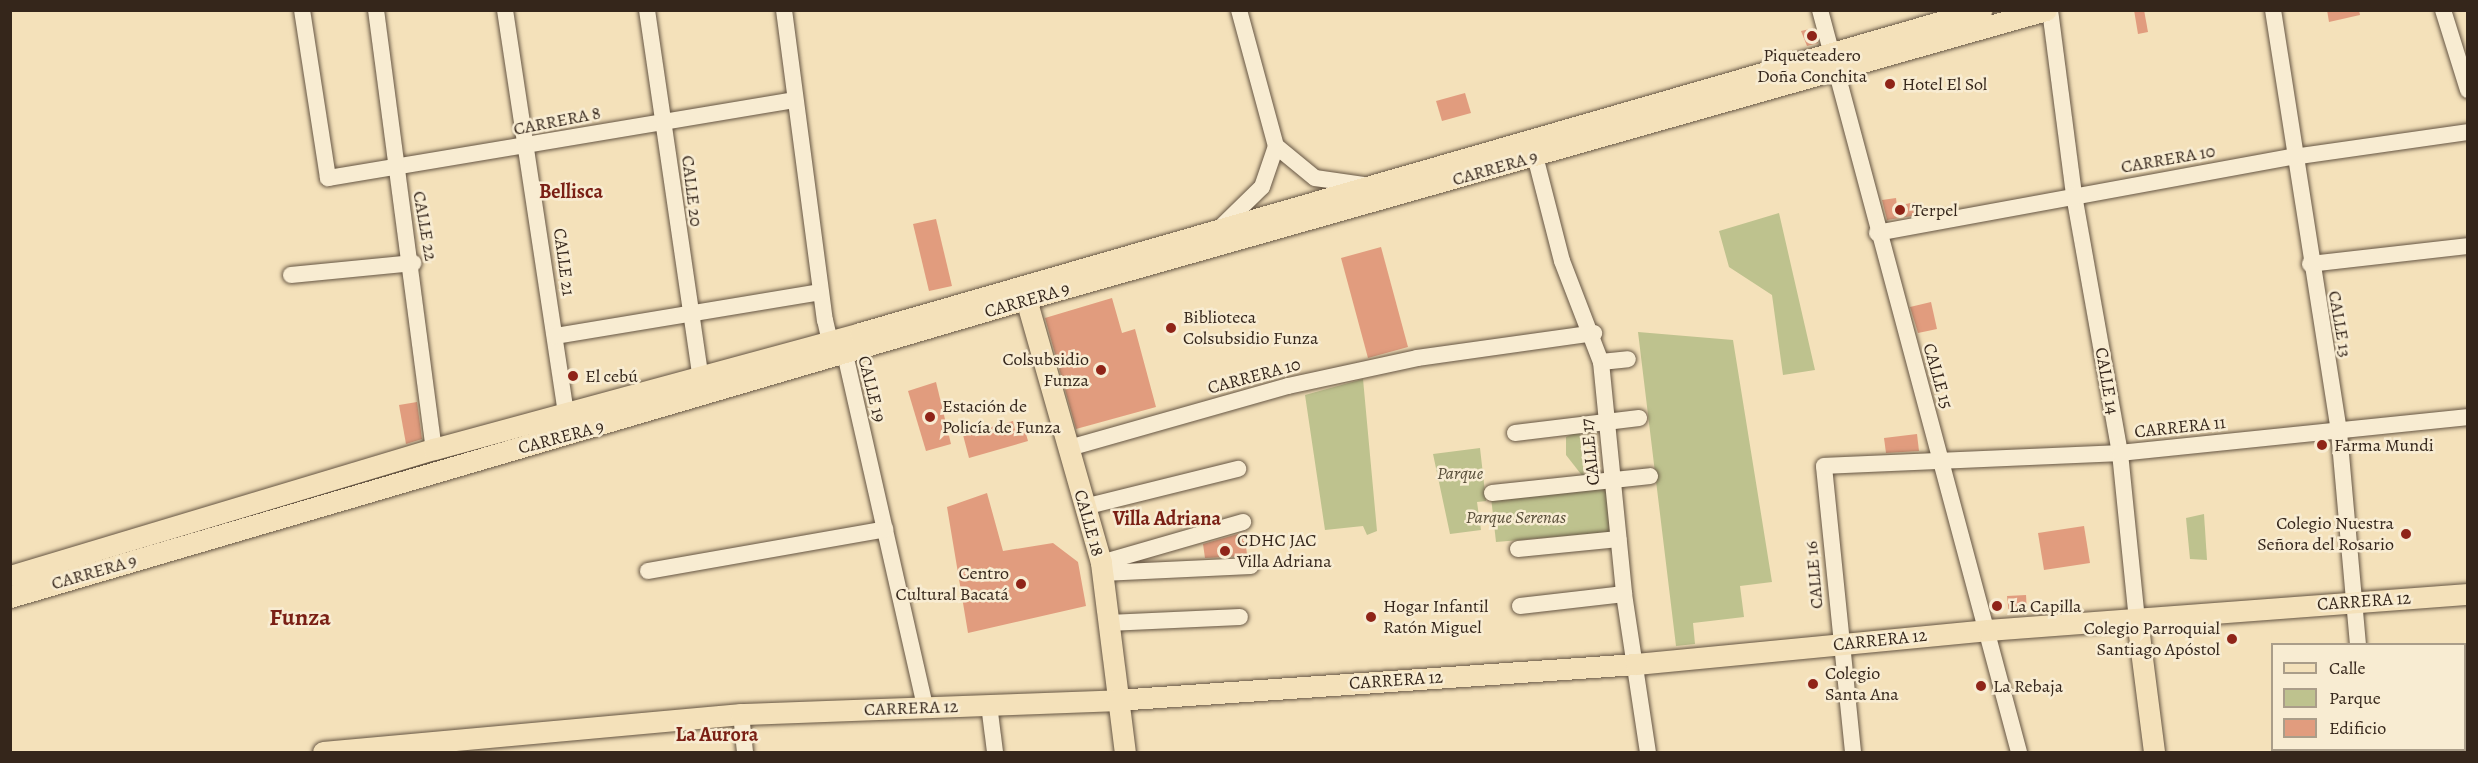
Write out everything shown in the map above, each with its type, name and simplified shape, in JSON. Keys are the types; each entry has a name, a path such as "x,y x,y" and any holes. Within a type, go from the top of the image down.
{"main road":[{"name":"CARRERA 9","path":"10,576 434,448 700,375 837,347 1026,299 1535,156 1834,63 1981,10"},
{"name":"CARRERA 9","path":"10,597 837,347 1223,225 1364,185 2048,10"},
{"name":"CALLE 18","path":"1026,299 1102,568 1116,700 1125,753"},
{"name":"CARRERA 12","path":"323,753 741,714 1116,700 1636,664 1988,630 2468,594"},
{"name":"CALLE 14","path":"2138,619 2154,753"}],"street":[{"name":"CARRERA 8","path":"302,10 328,178 528,148 663,121 794,100"},
{"name":"CALLE 22","path":"376,10 395,167 413,263 434,448"},
{"name":"CALLE 21","path":"505,10 528,148 566,412"},
{"name":"CALLE 20","path":"647,10 688,313 700,375"},
{"name":"CALLE 19","path":"784,10 820,292 837,347 885,530 925,707"},
{"path":"1223,225 1262,187 1276,146 1239,10"},
{"name":"CALLE 15","path":"1820,10 1876,233 1943,464 2019,753"},
{"name":"CALLE 14","path":"2048,10 2074,195 2120,453 2138,619"},
{"name":"CALLE 13","path":"2273,10 2293,157 2338,432 2358,643"},
{"path":"2444,10 2468,90"},
{"name":"CARRERA 10","path":"1876,233 2074,195 2293,157 2468,132"},
{"path":"1276,146 1315,178 1364,185"},
{"name":"CALLE 17","path":"1535,156 1562,261 1594,333 1601,362 1624,594 1648,753"},
{"path":"2310,264 2468,246"},
{"path":"291,275 413,263"},
{"path":"555,336 820,292"},
{"name":"CARRERA 10","path":"1069,448 1288,386 1417,358 1594,333"},
{"path":"1601,362 1628,360"},
{"name":"CARRERA 11","path":"1824,466 1943,464 2120,453 2468,417"},
{"path":"1515,433 1639,418"},
{"name":"CALLE 16","path":"1824,466 1839,645 1853,753"},
{"path":"1084,507 1238,469"},
{"path":"1492,493 1650,476"},
{"path":"1102,568 1243,522"},
{"path":"648,571 885,530"},
{"path":"1518,549 1619,538"},
{"path":"1102,568 1251,566"},
{"path":"1520,606 1624,594"},
{"path":"1108,623 1240,617"},
{"path":"989,705 995,753"},
{"path":"741,714 746,753"}],"green space":[{"path":"1779,213 1815,370 1783,375 1772,295 1729,267 1719,231"},
{"path":"1638,332 1733,340 1772,582 1740,586 1744,617 1693,623 1695,644 1676,646"},
{"path":"1363,379 1377,531 1367,535 1363,526 1325,530 1305,395"},
{"path":"1580,430 1584,478 1566,455 1566,437"},
{"name":"Parque","path":"1480,448 1486,501 1477,502 1481,530 1450,534 1433,454"},
{"name":"Parque Serenas","path":"1606,488 1611,532 1496,542 1491,497"},
{"path":"2204,514 2207,560 2190,559 2186,518"}],"building":[{"path":"2134,10 2144,10 2148,32 2138,34"},
{"path":"2327,10 2359,10 2360,15 2329,22"},
{"name":"Piqueteadero Doña Conchita","path":"1814,28 1818,43 1807,46 1801,31"},
{"path":"1465,93 1471,113 1442,121 1436,101"},
{"name":"Terpel","path":"1896,198 1897,206 1915,202 1918,215 1887,220 1882,200"},
{"path":"936,219 952,286 929,291 913,224"},
{"path":"1381,247 1408,347 1368,358 1341,258"},
{"name":"Colsubsidio Funza","path":"1112,298 1122,333 1135,329 1156,407 1076,429 1045,318"},
{"path":"1931,302 1937,329 1918,333 1910,307"},
{"name":"Estación de Policía de Funza","path":"936,382 951,444 926,451 908,391"},
{"path":"417,402 422,439 406,444 399,405"},
{"path":"1013,421 1015,430 1024,427 1028,441 969,458 963,435"},
{"path":"1917,434 1919,451 1886,453 1884,438"},
{"name":"Centro Cultural Bacatá","path":"987,493 1003,551 1053,543 1078,562 1086,606 968,633 947,507"},
{"path":"2084,526 2090,563 2044,570 2038,533"},
{"name":"CDHC JAC Villa Adriana","path":"1245,532 1247,556 1205,558 1203,544"},
{"path":"2026,595 2027,613 2009,614 2007,596"}],"place":[{"name":"Piqueteadero Doña Conchita","path":"1812,36"},
{"name":"Hotel El Sol","path":"1890,84"},
{"name":"Terpel","path":"1900,210"},
{"name":"Biblioteca Colsubsidio Funza","path":"1171,328"},
{"name":"Colsubsidio Funza","path":"1101,370"},
{"name":"El cebú","path":"573,376"},
{"name":"Estación de Policía de Funza","path":"930,417"},
{"name":"Farma Mundi","path":"2322,445"},
{"name":"Colegio Nuestra Señora del Rosario","path":"2406,534"},
{"name":"CDHC JAC Villa Adriana","path":"1225,551"},
{"name":"Centro Cultural Bacatá","path":"1021,584"},
{"name":"La Capilla","path":"1997,606"},
{"name":"Hogar Infantil Ratón Miguel","path":"1371,617"},
{"name":"Colegio Parroquial Santiago Apóstol","path":"2232,639"},
{"name":"Colegio Santa Ana","path":"1813,684"},
{"name":"La Rebaja","path":"1981,686"}],"district":[{"name":"Bellisca","path":"571,191"},
{"name":"Villa Adriana","path":"1167,518"},
{"name":"Funza","path":"300,618"},
{"name":"La Aurora","path":"717,734"}]}
